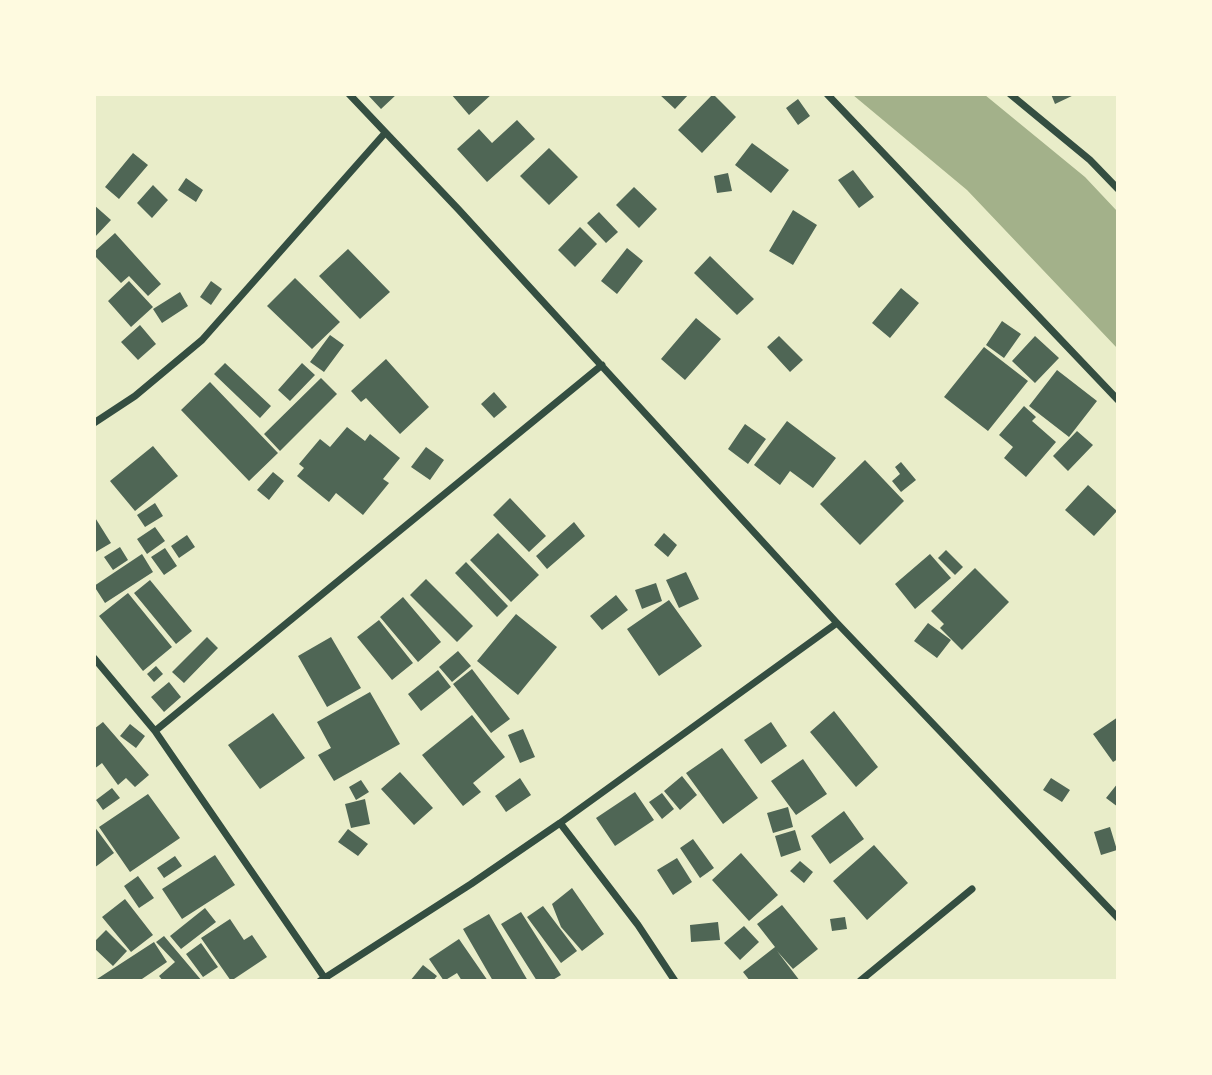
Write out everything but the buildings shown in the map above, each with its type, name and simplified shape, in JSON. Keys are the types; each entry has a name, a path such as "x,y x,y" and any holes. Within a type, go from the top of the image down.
{"street":[{"path":"349,94 602,365 837,623 1118,918"},
{"path":"827,94 1118,400"},
{"path":"1010,94 1090,160 1118,189"},
{"path":"94,423 135,396 202,340 385,133"},
{"path":"155,731 602,365"},
{"path":"94,658 155,731 324,980 560,823 837,623"},
{"path":"560,823 638,925 675,981"},
{"path":"860,981 972,889"}],"shaded area":[{"path":"853,95 985,95 1085,177 1117,211 1117,348 967,190"}]}
